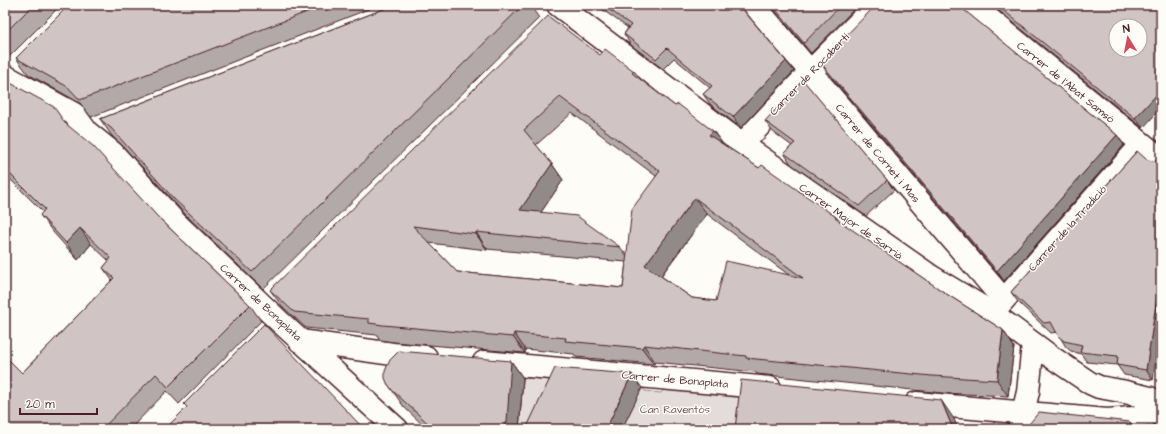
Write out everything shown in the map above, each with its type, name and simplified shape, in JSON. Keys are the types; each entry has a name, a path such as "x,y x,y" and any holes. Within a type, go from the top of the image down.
{"street":[{"name":"Carrer de Cornet i Mas","path":"754,5 943,229 998,306"},
{"name":"Carrer de Rocabertí","path":"743,145 810,72 876,5"},
{"name":"Carrer de l'Abat Samsó","path":"972,5 1161,159"},
{"path":"548,26 561,8"},
{"name":"Carrer Major de Sarrià","path":"561,8 743,145 932,277 998,306 1033,344 1090,383 1099,387 1150,398 1161,404"},
{"path":"6,77 23,61"},
{"name":"Carrer de Bonaplata","path":"6,77 74,114 87,132 113,153 177,224 270,300 279,321 300,341 393,354 788,390"},
{"path":"87,132 110,123"},
{"name":"Carrer de la Tradició","path":"998,306 1142,144"},
{"path":"264,337 279,321"},
{"path":"300,341 397,429"},
{"path":"1021,421 1028,392 1033,344"},
{"path":"899,401 1021,421 1107,420 1133,418 1161,411"}],"green space":[{"path":"524,378 565,380 542,429 519,429"},
{"name":"Can Raventós","path":"642,387 645,391 661,393 666,387 754,396 751,429 622,429"}],"building":[{"path":"5,5 33,5 5,33"},
{"path":"69,5 325,5 80,100 68,87 16,58"},
{"path":"394,5 523,5 252,272 174,199 111,128 100,119"},
{"path":"603,5 739,5 786,61 733,117 703,94 712,86 667,48 656,59 624,34 631,25"},
{"path":"772,5 841,5 804,43"},
{"path":"876,5 958,5 1117,135 997,271 820,62"},
{"path":"997,5 1161,5 1161,90 1135,118"},
{"path":"548,16 600,55 605,49 634,71 632,73 675,106 678,104 713,131 709,135 759,168 762,165 836,217 835,218 948,295 1003,330 997,380 932,376 746,358 746,356 644,345 642,348 565,341 566,338 514,333 513,337 383,325 369,323 369,319 294,312 270,290","holes":["560,97 660,171 632,209 623,288 457,272 413,226 476,234 476,232 620,247 577,216 520,210 552,164 524,130","695,198 803,278 726,261 716,301 692,298 645,265"]},
{"path":"5,80 54,107 65,123 93,146 157,216 250,305 168,387 156,374 102,429 5,429 5,356 22,373 114,278 103,268 111,258 80,228 66,243 40,215 45,209 5,169"},
{"path":"803,80 887,180 859,206 784,153 795,143 765,121"},
{"path":"1137,151 1146,159 1152,161 1159,160 1161,162 1161,270 1146,370 1117,365 1118,356 1080,352 1082,345 1064,341 1059,337 1051,322 1044,323 1011,292"},
{"path":"264,324 364,429 165,429 187,407 184,404"},
{"path":"399,351 511,361 507,422 500,429 434,429 392,390 387,383 385,371 390,360"},
{"path":"555,368 632,374 606,429 526,429"},
{"path":"741,380 941,400 953,429 735,429"},
{"path":"1039,412 1130,422 1130,429 1025,429"}]}
